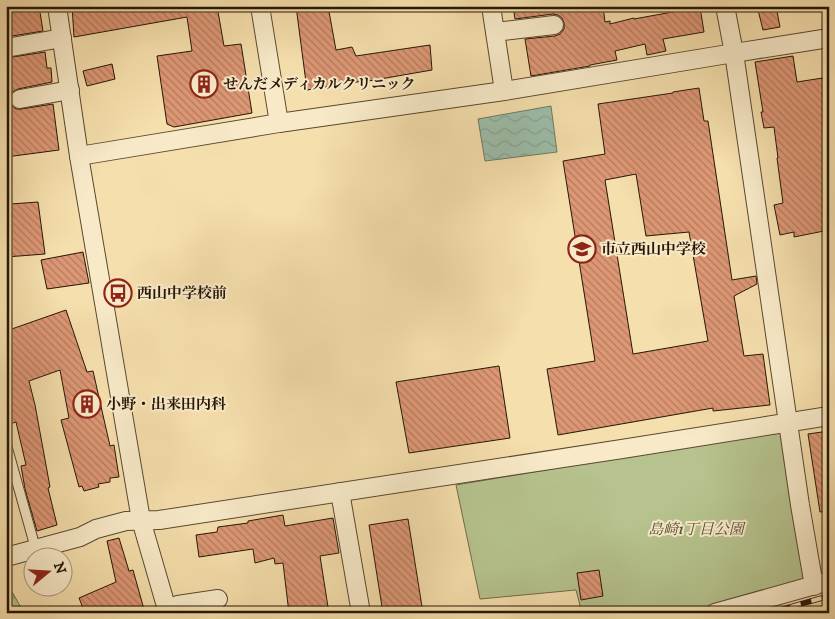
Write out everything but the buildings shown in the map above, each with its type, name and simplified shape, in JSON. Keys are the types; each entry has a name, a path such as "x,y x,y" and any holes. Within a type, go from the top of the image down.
{"street":[{"path":"57,6 79,156 140,520 168,611 178,605 218,599"},
{"path":"260,6 279,123"},
{"path":"491,6 504,91"},
{"path":"715,613 822,584 800,505 734,53 725,6"},
{"path":"495,32 554,25"},
{"path":"6,48 62,38"},
{"path":"79,156 279,123 504,91 829,38"},
{"path":"20,99 70,90"},
{"path":"50,546 80,537 96,529 126,521 159,520 829,416"},
{"path":"340,492 361,613"},
{"path":"6,557 22,553"}],"lane":[{"path":"6,443 35,546"}],"green space":[{"name":"島崎1丁目公園","path":"785,430 808,584 702,613 582,613 576,590 480,599 456,485"},
{"path":"6,581 24,613 6,613"}],"water":[{"path":"551,106 557,152 485,161 478,119"}],"railway":[{"path":"769,613 829,596"},
{"path":"817,613 829,609"}],"place":[{"name":"せんだメディカルクリニック","path":"204,84"},
{"name":"市立西山中学校","path":"582,249"},
{"name":"西山中学校前","path":"118,293"},
{"name":"小野・出来田内科","path":"87,404"}]}
